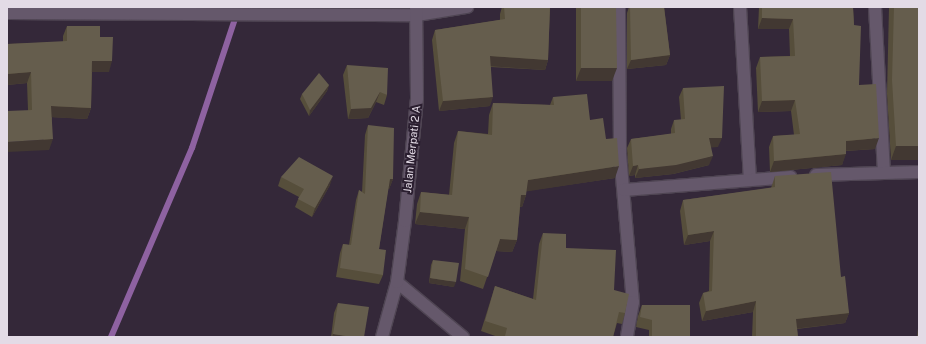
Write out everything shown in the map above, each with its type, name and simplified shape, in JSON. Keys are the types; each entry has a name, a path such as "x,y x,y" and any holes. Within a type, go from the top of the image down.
{"street":[{"path":"7,13 275,16 417,11 467,7"},
{"path":"619,7 624,190 633,302 627,337"},
{"path":"740,7 750,180"},
{"path":"875,7 884,171"},
{"name":"Jalan Merpati 2 A","path":"382,337 397,282 417,98 417,11"},
{"path":"624,190 884,171 919,172"},
{"path":"397,282 463,337"}],"building":[{"path":"504,7 550,7 548,60 490,56 493,97 443,101 435,30 505,19"},
{"path":"581,7 616,7 617,68 581,68"},
{"path":"630,7 664,7 670,55 631,60"},
{"path":"762,7 853,7 854,25 861,26 859,85 876,84 879,138 846,141 846,154 774,161 773,136 800,134 795,100 762,101 760,57 795,56 793,19 762,18"},
{"path":"894,7 919,7 919,146 896,146 892,80"},
{"path":"67,26 100,26 100,37 113,37 112,61 92,61 91,108 51,106 53,139 7,142 7,111 32,110 31,72 7,74 7,44 67,41"},
{"path":"347,65 388,68 387,95 380,92 371,108 351,109"},
{"path":"319,73 329,85 310,110 302,94"},
{"path":"724,86 722,138 709,138 713,156 676,165 639,169 638,165 633,166 631,139 675,133 674,120 685,119 683,88"},
{"path":"587,94 590,120 603,118 606,139 617,138 619,166 528,180 526,195 521,195 517,240 500,239 488,277 465,269 469,217 420,212 421,192 452,195 458,131 492,135 493,103 554,105 553,97"},
{"path":"368,125 394,128 393,179 390,179 379,249 386,250 383,275 340,268 343,244 351,245 359,190 365,194"},
{"path":"299,157 333,176 315,208 298,199 304,189 281,177"},
{"path":"831,172 841,277 845,276 849,313 796,319 798,337 756,337 756,301 706,311 703,293 712,291 714,231 688,235 683,200 775,187 775,176"},
{"path":"543,233 566,234 566,248 616,250 614,290 629,294 625,313 619,312 613,337 508,337 505,336 507,328 485,321 495,286 536,300"},
{"path":"433,260 459,263 456,282 430,278"},
{"path":"338,303 369,307 364,337 333,334"},
{"path":"642,305 690,305 690,337 652,337 652,320 640,317"}],"waterway":[{"path":"111,337 192,148 239,7"}]}
